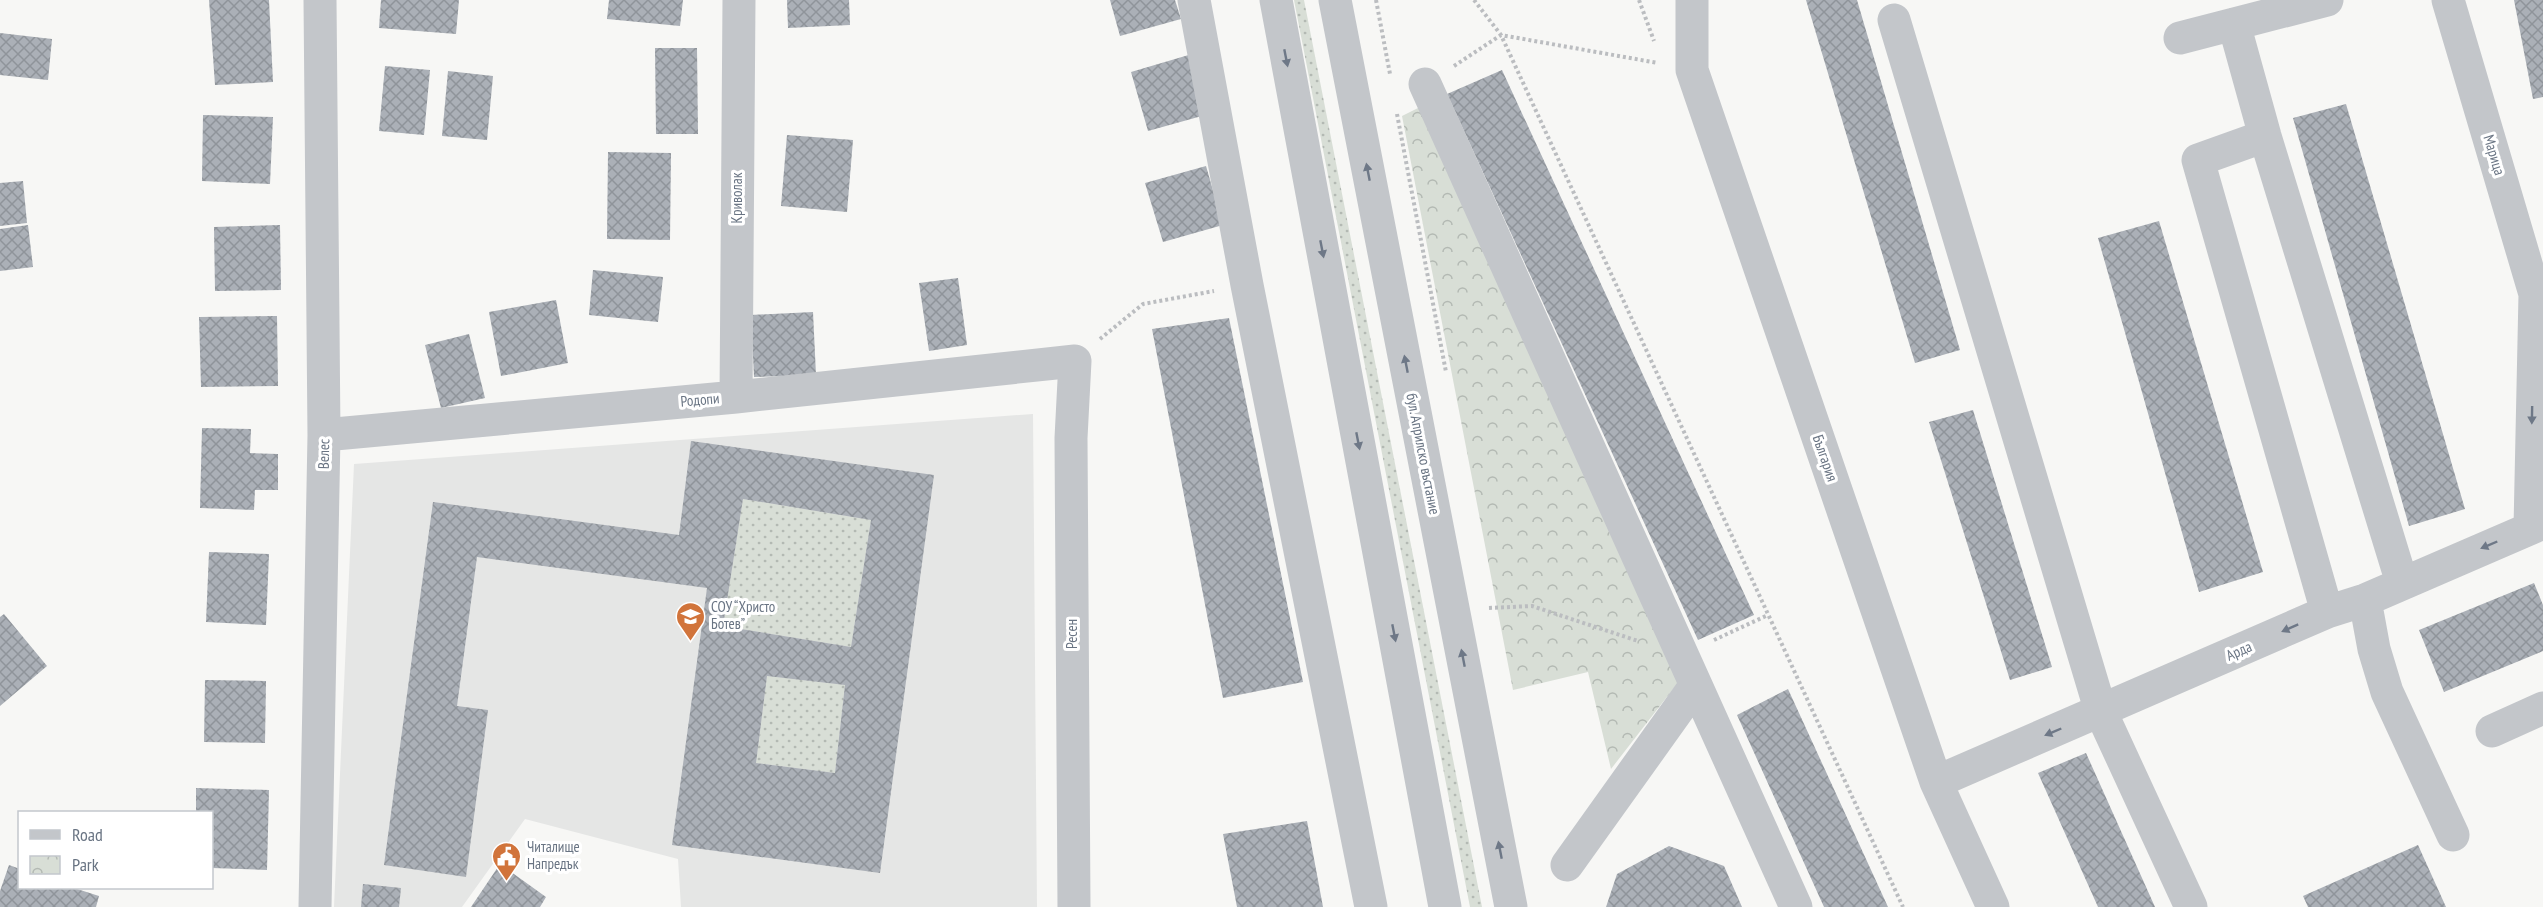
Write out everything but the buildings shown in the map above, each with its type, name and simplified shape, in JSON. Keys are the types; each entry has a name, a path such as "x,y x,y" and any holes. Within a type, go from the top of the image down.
{"street":[{"name":"Велес","path":"315,907 324,435 320,0"},
{"name":"Криволак","path":"736,397 739,0"},
{"path":"1194,0 1247,285 1371,907"},
{"path":"1275,0 1445,907"},
{"name":"бул. Априлско въстание","path":"1335,0 1511,907"},
{"name":"България","path":"1692,0 1692,70 1936,782 1993,907"},
{"path":"2180,38 2327,0"},
{"name":"Марица","path":"2448,0 2539,302 2536,525"},
{"path":"1894,20 2101,712 2191,907"},
{"path":"2234,24 2265,136 2402,583"},
{"path":"1425,84 1796,907"},
{"path":"2265,136 2198,160 2326,612"},
{"name":"Родопи","path":"324,435 736,397 1075,361"},
{"name":"Ресен","path":"1074,907 1071,438 1075,361"},
{"name":"Арда","path":"1936,782 2326,612 2364,600 2536,525"},
{"path":"2364,600 2374,649 2387,692 2453,835"},
{"path":"1567,864 1695,686"},
{"path":"2492,731 2543,708"}],"path":[{"path":"1474,0 1501,35 1903,907"},
{"path":"1639,0 1655,42"},
{"path":"1501,35 1663,64 1659,53"},
{"path":"1075,361 1143,304 1247,285"},
{"path":"1486,608 1533,606"}],"shaded area":[{"name":"СОУ “Христо Ботев”","path":"1033,414 1037,907 681,907 678,859 525,819 462,907 334,907 354,464"}],"green space":[{"path":"1294,0 1304,0 1482,907 1470,907"},
{"path":"1422,106 1680,680 1611,769 1588,672 1513,690 1402,116"},
{"path":"743,499 871,520 851,647 723,626"},
{"path":"767,676 845,685 835,773 756,763"}],"place":[{"name":"СОУ “Христо Ботев”","path":"690,642"},
{"name":"Читалище Напредък","path":"506,882"}]}
